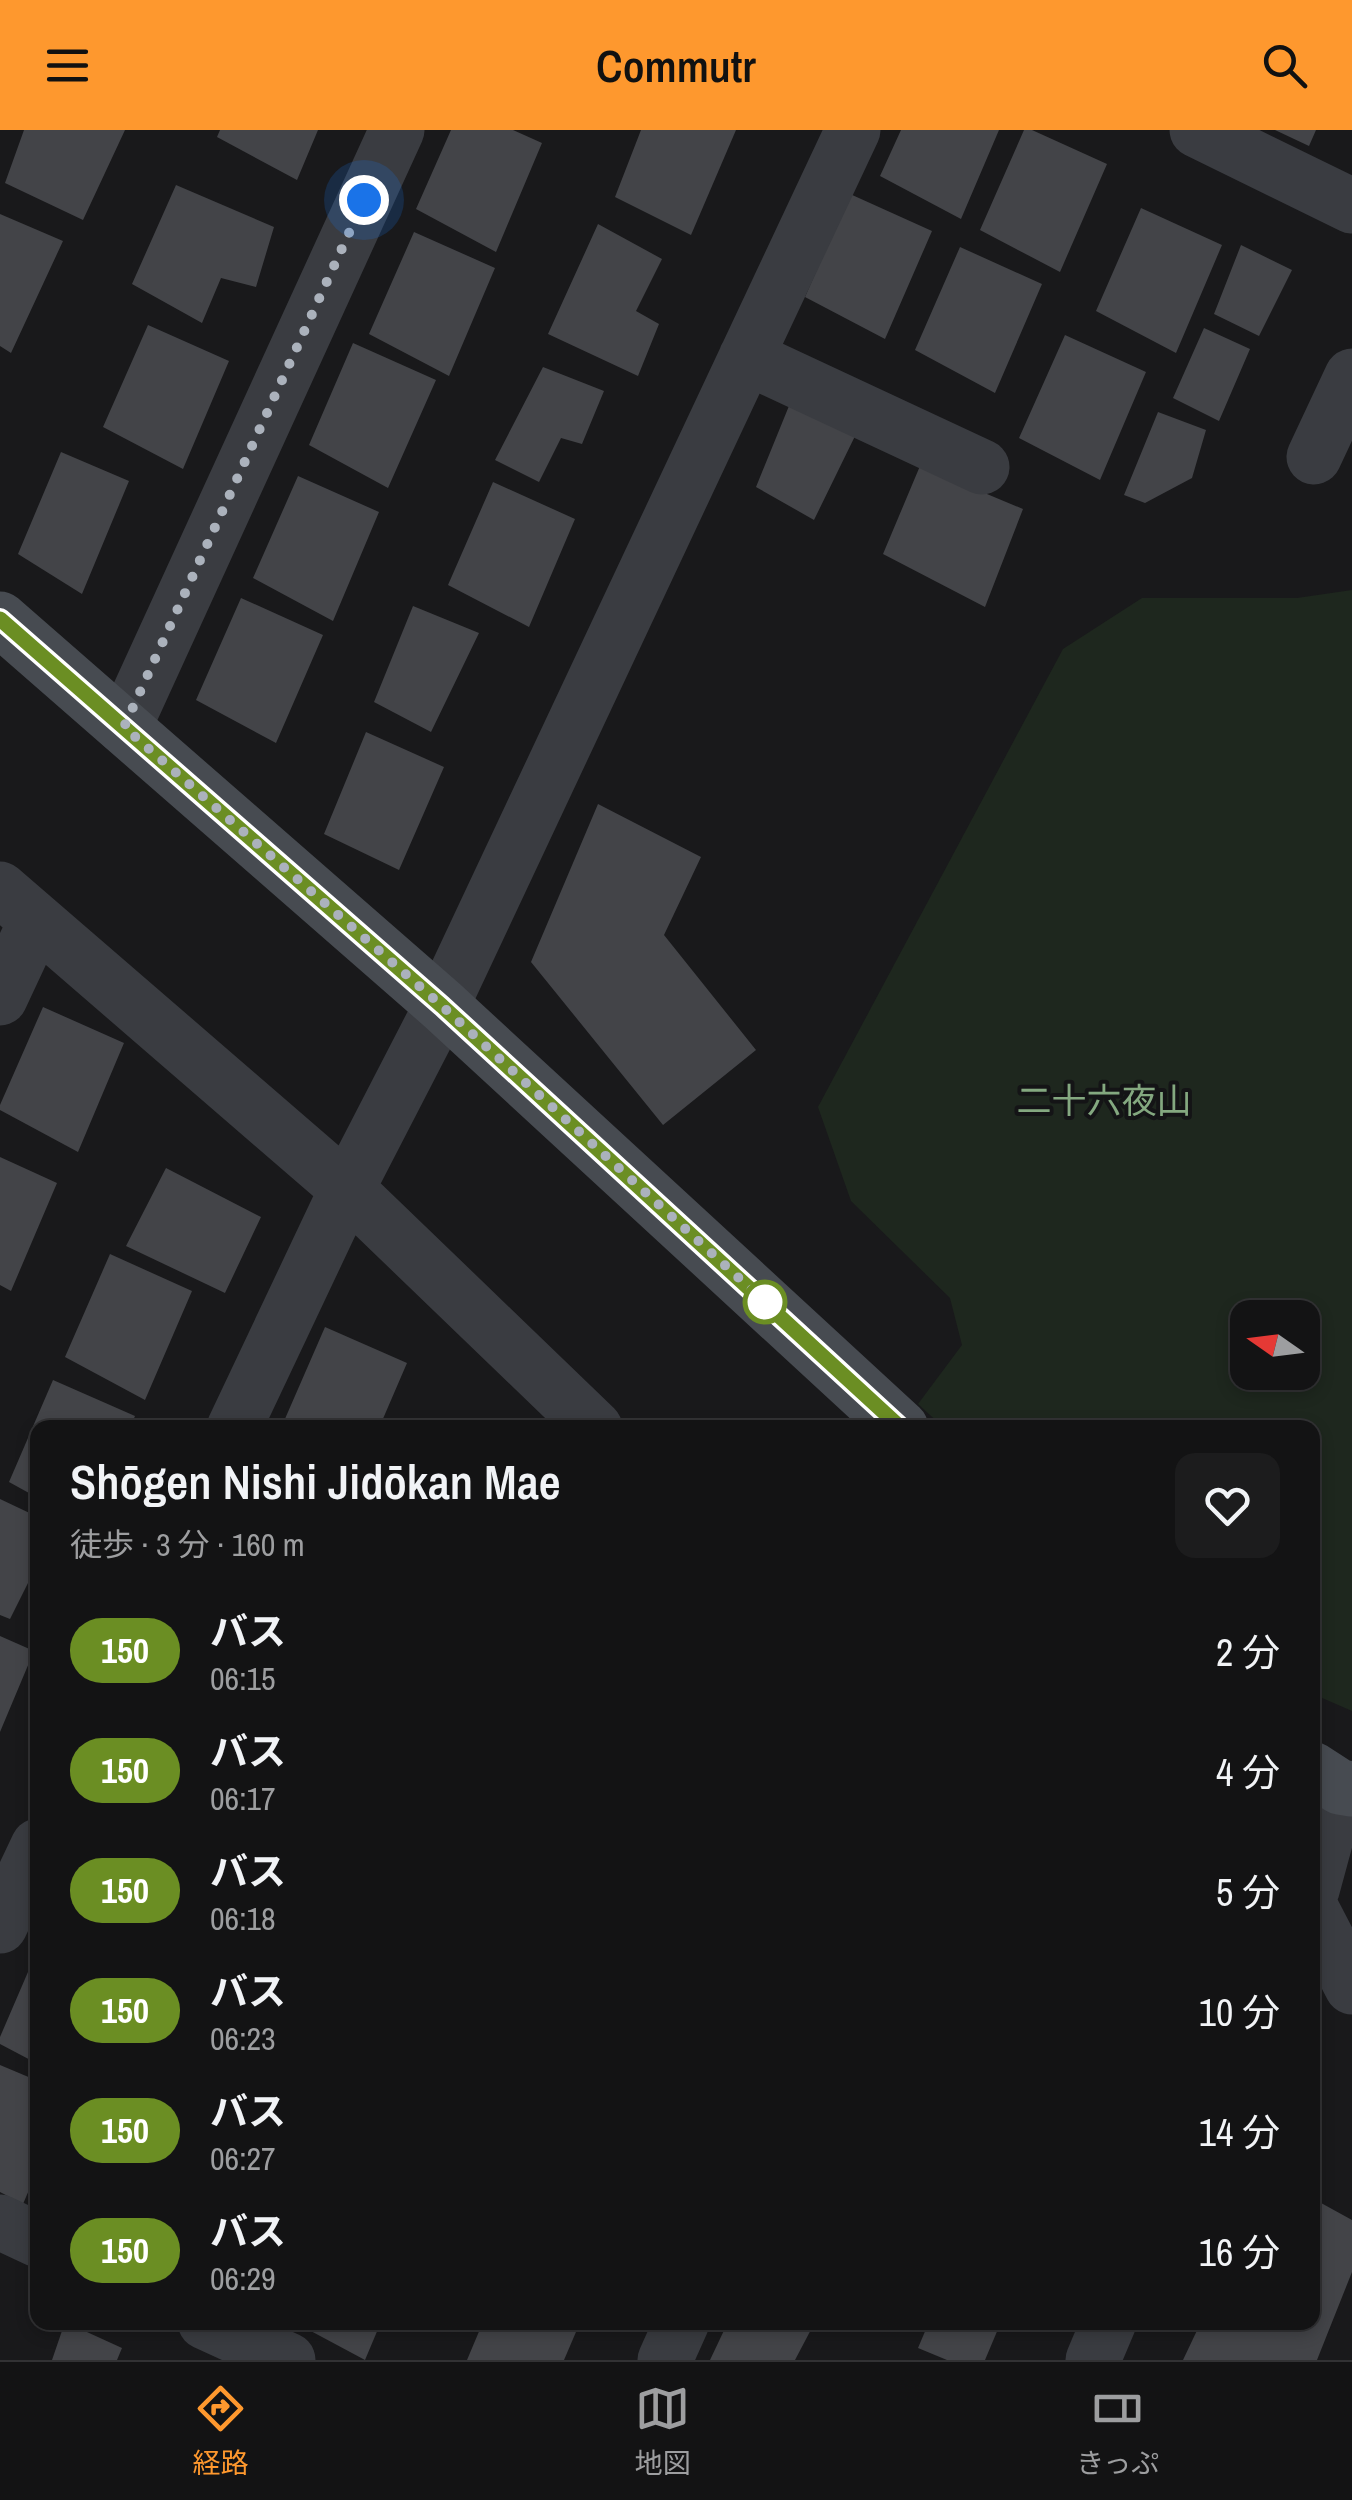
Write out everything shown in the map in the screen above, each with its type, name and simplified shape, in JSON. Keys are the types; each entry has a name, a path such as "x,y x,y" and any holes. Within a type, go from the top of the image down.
{"street":[{"path":"124,727 396,130"},
{"path":"238,1420 347,1188 442,1006 853,130"},
{"path":"1197,130 1352,206"},
{"path":"746,357 982,467"},
{"path":"1314,457 1352,376"},
{"path":"0,619 442,1006 892,1420"},
{"path":"0,998 18,905 347,1188 588,1420"},
{"path":"1320,1852 1335,1782"},
{"path":"0,1926 30,1863"},
{"path":"1320,1925 1352,1987"},
{"path":"0,2222 30,2236"},
{"path":"665,2360 678,2330"},
{"path":"1093,2360 1106,2330"},
{"path":"227,2336 288,2360"}],"green space":[{"name":"二十六夜山","path":"1352,590 1352,1711 1320,1697 1320,1420 935,1420 918,1404 962,1345 950,1298 851,1201 818,1107 1063,649 1142,598 1297,598"}],"building":[{"path":"24,130 125,130 83,220 5,183"},
{"path":"220,130 318,130 297,180 217,137"},
{"path":"451,130 513,130 542,143 496,252 416,209"},
{"path":"641,130 736,130 691,235 615,197"},
{"path":"901,130 999,130 961,219 880,176"},
{"path":"1024,130 1032,130 1107,164 1060,272 980,230"},
{"path":"1275,130 1316,130 1309,146"},
{"path":"176,185 274,227 256,287 221,278 202,323 132,284"},
{"path":"850,194 932,231 885,339 805,297"},
{"path":"1141,208 1222,245 1176,353 1096,311"},
{"path":"0,214 63,241 11,353 0,346"},
{"path":"598,224 662,259 636,311 659,324 638,376 548,334"},
{"path":"414,232 495,268 449,376 369,334"},
{"path":"1241,245 1292,270 1259,336 1214,314"},
{"path":"960,247 1042,284 995,393 915,350"},
{"path":"148,325 229,361 183,469 103,427"},
{"path":"1204,328 1250,349 1219,421 1173,398"},
{"path":"1065,335 1146,372 1100,480 1019,438"},
{"path":"353,343 436,380 388,488 309,445"},
{"path":"543,367 604,391 582,444 561,438 539,482 495,460"},
{"path":"791,401 857,432 814,520 756,487"},
{"path":"1158,412 1206,430 1192,478 1145,503 1124,495"},
{"path":"61,452 129,481 82,594 18,554"},
{"path":"920,466 1023,509 985,607 883,554"},
{"path":"298,476 379,512 333,621 253,578"},
{"path":"493,482 575,519 529,627 448,585"},
{"path":"241,598 323,635 276,743 196,700"},
{"path":"413,606 479,633 431,732 374,702"},
{"path":"366,732 444,767 399,870 324,834"},
{"path":"598,804 701,857 664,935 756,1050 663,1125 531,962"},
{"path":"43,1007 124,1043 78,1152 0,1110"},
{"path":"0,1157 57,1183 11,1291 0,1285"},
{"path":"166,1168 261,1217 225,1293 126,1246"},
{"path":"110,1254 192,1291 145,1400 65,1357"},
{"path":"325,1327 407,1363 382,1420 284,1420"},
{"path":"53,1380 135,1416 133,1420 36,1420"},
{"path":"30,1433 30,1494 9,1482"},
{"path":"0,1499 30,1513 30,1579 10,1619 0,1615"},
{"path":"0,1636 30,1649 30,1661 0,1732"},
{"path":"30,1967 30,2060 0,2044"},
{"path":"0,2065 30,2078 30,2188 23,2204 0,2192"},
{"path":"1320,2202 1352,2220 1352,2272 1317,2360 1183,2360 1197,2330 1320,2330"},
{"path":"62,2330 83,2330 122,2348 117,2360 52,2360"},
{"path":"309,2330 378,2330 365,2360"},
{"path":"480,2330 576,2332 564,2360 467,2360"},
{"path":"724,2330 811,2330 795,2360 710,2360"},
{"path":"926,2330 998,2330 985,2360 947,2360 918,2348"}],"bus line":[{"name":"150","path":"0,619 442,1006 892,1420"}],"route":[{"path":"364,200 124,727 442,1006 765,1302"}]}
